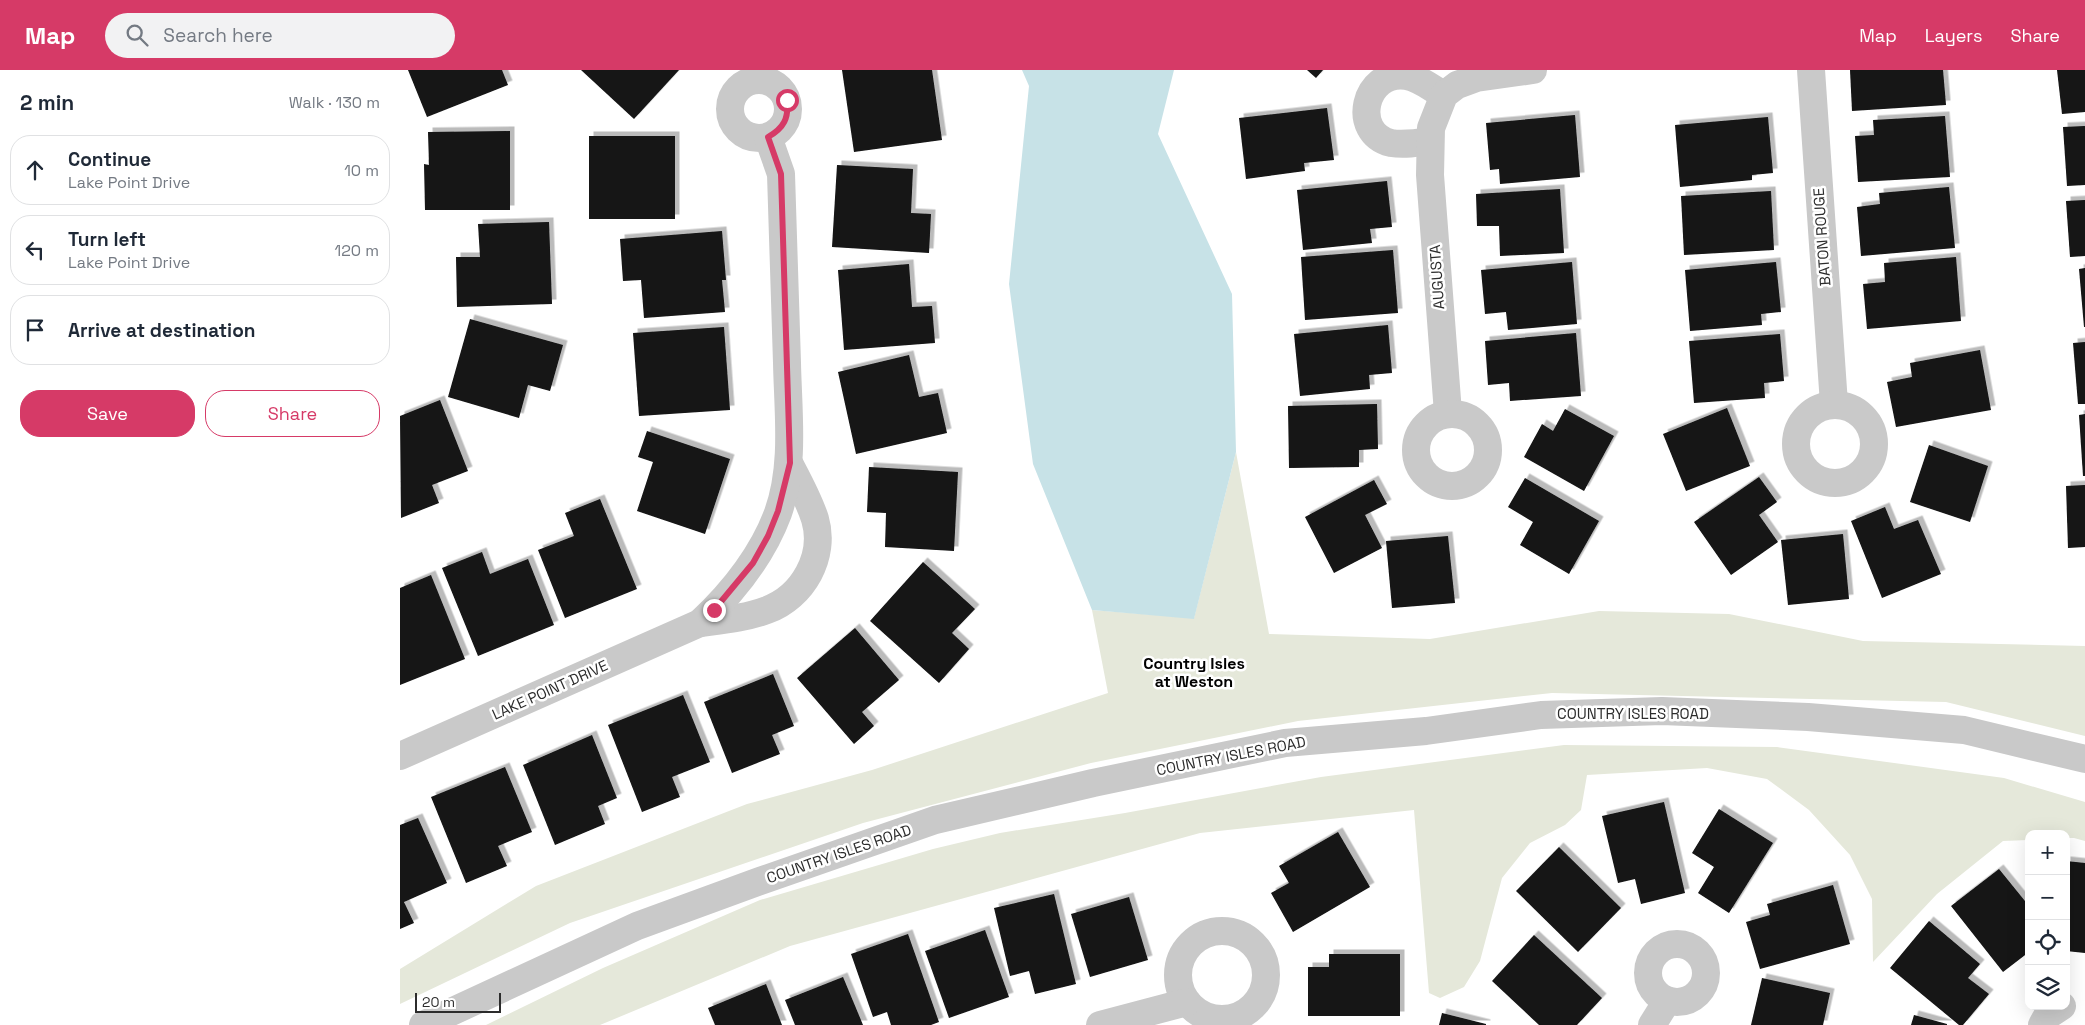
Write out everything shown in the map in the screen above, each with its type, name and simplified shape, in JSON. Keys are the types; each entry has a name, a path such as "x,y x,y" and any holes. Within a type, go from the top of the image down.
{"street":[{"path":"1444,96 1407,76 1395,76 1374,88 1368,98 1366,114 1370,128 1378,137 1390,142 1404,144 1430,141 1431,128 1444,96 1457,85 1476,78 1533,70"},
{"name":"BATON ROUGE","path":"1811,70 1834,404"},
{"name":"LAKE POINT DRIVE","path":"700,623 753,563 768,536 778,511 790,463 781,174 768,137"},
{"name":"AUGUSTA","path":"1430,141 1430,175 1448,413"},
{"name":"LAKE POINT DRIVE","path":"400,756 700,623 737,618 769,609 792,595 810,572 816,556 816,522 808,500 790,463"},
{"name":"COUNTRY ISLES ROAD","path":"423,1025 638,926 935,820 1094,783 1284,743 1426,731 1541,715 1662,711 1808,717 1964,730 2083,759"},
{"path":"1652,1025 1666,1001"},
{"path":"1100,1025 1187,1002"},
{"path":"2070,1002 2085,1004"},
{"path":"2042,1025 2047,1016 2056,1010"}],"shaded area":[{"path":"1236,452 1269,634 1430,639 1599,611 1729,614 1863,641 2085,646 2085,736 1946,702 1552,693 1298,721 1091,763 863,823 570,923 400,1004 400,969 536,886 747,804 872,770 1108,693 1092,610 1194,618"},
{"path":"1564,745 1777,747 2004,778 2085,802 2085,841 2070,838 2070,830 2025,830 2025,840 2003,841 1937,894 1873,962 1872,899 1850,855 1809,810 1767,779 1707,768 1587,775 1581,810 1565,825 1530,843 1502,878 1480,961 1464,987 1440,998 1429,993 1414,810 1200,833 790,946 600,1025 486,1025 603,968 760,900 933,849 1000,833 1125,813 1321,777"}],"water":[{"path":"1022,70 1174,70 1158,134 1232,294 1236,452 1194,619 1092,610 1033,464 1009,284 1029,86"}],"building":[{"path":"408,70 502,70 508,85 427,117"},
{"path":"581,70 679,70 634,119"},
{"path":"842,70 932,70 942,140 854,152"},
{"path":"1307,70 1323,70 1316,78"},
{"path":"1850,70 1943,70 1946,105 1852,111"},
{"path":"2057,70 2085,70 2085,112 2062,114"},
{"path":"1327,108 1334,160 1304,163 1305,171 1246,179 1239,118"},
{"path":"1575,115 1580,177 1500,184 1499,169 1490,170 1486,123"},
{"path":"1945,116 1950,177 1858,182 1855,136 1874,135 1873,120"},
{"path":"1768,117 1773,173 1752,175 1752,180 1680,187 1675,125"},
{"path":"2085,126 2085,185 2067,186 2063,127"},
{"path":"510,131 510,210 425,210 424,164 429,165 428,132"},
{"path":"589,136 675,136 675,219 589,219"},
{"path":"837,165 913,169 911,213 931,214 929,253 832,247"},
{"path":"1387,181 1392,227 1370,229 1372,243 1303,250 1297,190"},
{"path":"1949,187 1955,248 1861,256 1857,207 1880,204 1879,193"},
{"path":"1560,189 1564,253 1500,256 1499,226 1477,226 1476,194"},
{"path":"1771,191 1774,250 1684,255 1681,196"},
{"path":"2085,200 2085,256 2070,257 2066,201"},
{"path":"549,222 552,304 457,307 456,257 480,257 478,224"},
{"path":"722,231 726,280 722,280 725,312 644,318 641,280 623,281 620,239"},
{"path":"1393,250 1398,313 1305,320 1301,257"},
{"path":"1956,257 1961,321 1867,329 1863,284 1885,282 1884,263"},
{"path":"1572,262 1577,324 1508,330 1506,312 1485,314 1481,270"},
{"path":"1776,262 1781,312 1761,314 1762,325 1690,331 1685,270"},
{"path":"909,264 912,307 932,306 935,343 844,350 838,270"},
{"path":"2085,268 2085,327 2084,327 2079,269"},
{"path":"470,319 563,345 550,391 528,385 519,418 448,397"},
{"path":"1388,325 1392,373 1369,375 1370,389 1300,396 1294,334"},
{"path":"724,327 730,410 639,416 633,333"},
{"path":"1576,333 1581,396 1510,401 1509,383 1488,385 1485,341"},
{"path":"1780,334 1784,381 1764,383 1765,398 1694,403 1689,341"},
{"path":"2085,342 2085,404 2078,404 2073,343"},
{"path":"1980,350 1991,410 1896,427 1887,382 1912,377 1910,363"},
{"path":"909,355 919,397 938,393 947,433 856,454 838,372"},
{"path":"440,400 468,471 432,485 439,503 401,518 400,416"},
{"path":"1377,404 1378,449 1359,450 1359,467 1289,468 1288,406"},
{"path":"1727,408 1750,466 1686,491 1663,434"},
{"path":"1565,409 1614,436 1584,491 1524,457 1542,424 1553,431"},
{"path":"2085,414 2085,476 2083,476 2079,415"},
{"path":"647,431 730,459 705,534 637,511 653,462 638,457"},
{"path":"1929,445 1988,466 1970,522 1910,502"},
{"path":"869,467 958,472 954,551 885,547 886,513 867,512"},
{"path":"1759,477 1777,502 1759,515 1778,542 1731,575 1694,522"},
{"path":"1525,478 1599,521 1569,574 1520,545 1533,522 1508,507"},
{"path":"1374,480 1387,504 1365,515 1382,548 1334,573 1305,517"},
{"path":"2085,485 2085,547 2068,548 2066,486"},
{"path":"600,499 637,589 565,618 538,550 574,536 565,513"},
{"path":"1885,507 1894,529 1918,520 1941,574 1882,598 1851,521"},
{"path":"1843,534 1849,599 1788,605 1781,540"},
{"path":"1448,536 1455,603 1392,608 1386,541"},
{"path":"482,552 490,574 528,559 554,625 478,656 442,568"},
{"path":"923,562 975,609 952,633 969,649 939,683 870,621"},
{"path":"431,575 465,659 400,685 400,588"},
{"path":"855,628 899,680 862,712 874,726 854,744 797,678"},
{"path":"773,674 794,726 772,735 780,754 732,773 704,702"},
{"path":"683,695 710,762 672,777 680,797 642,812 608,725"},
{"path":"592,735 617,798 598,806 605,824 555,845 523,765"},
{"path":"505,767 532,832 498,846 507,866 466,883 431,797"},
{"path":"1664,802 1685,893 1641,904 1635,879 1618,883 1602,816"},
{"path":"1719,809 1773,843 1729,913 1698,893 1714,867 1692,853"},
{"path":"418,818 447,883 404,902 414,923 400,929 400,825"},
{"path":"1338,832 1370,887 1293,932 1271,893 1289,883 1279,866"},
{"path":"1559,847 1621,908 1578,952 1516,891"},
{"path":"2070,861 2085,863 2085,953 2070,951"},
{"path":"1999,869 2025,901 2025,955 2003,972 1951,906"},
{"path":"1833,885 1850,944 1760,969 1746,922 1770,915 1767,904"},
{"path":"1054,894 1076,984 1035,994 1029,971 1010,976 994,908"},
{"path":"1129,897 1148,960 1090,977 1071,914"},
{"path":"1929,921 1980,964 1968,978 1989,994 1963,1025 1959,1025 1890,968"},
{"path":"985,930 1009,997 949,1018 925,951"},
{"path":"908,934 939,1022 931,1025 891,1025 887,1012 873,1017 851,954"},
{"path":"1534,935 1602,998 1577,1025 1539,1025 1492,981"},
{"path":"1329,954 1400,954 1400,1016 1308,1016 1308,967 1329,967"},
{"path":"843,977 863,1025 795,1025 785,1000"},
{"path":"1762,978 1830,993 1823,1025 1751,1025"},
{"path":"766,984 782,1025 715,1025 708,1008"},
{"path":"1442,1013 1486,1024 1486,1025 1439,1025"},
{"path":"1914,1015 1947,1024 1947,1025 1911,1025"}],"district":[{"name":"Country Isles at Weston","path":"1194,672"}],"route":[{"path":"714,610 753,563 768,536 778,511 790,463 781,174 768,137 778,131 785,122 788,112 787,100"}]}
